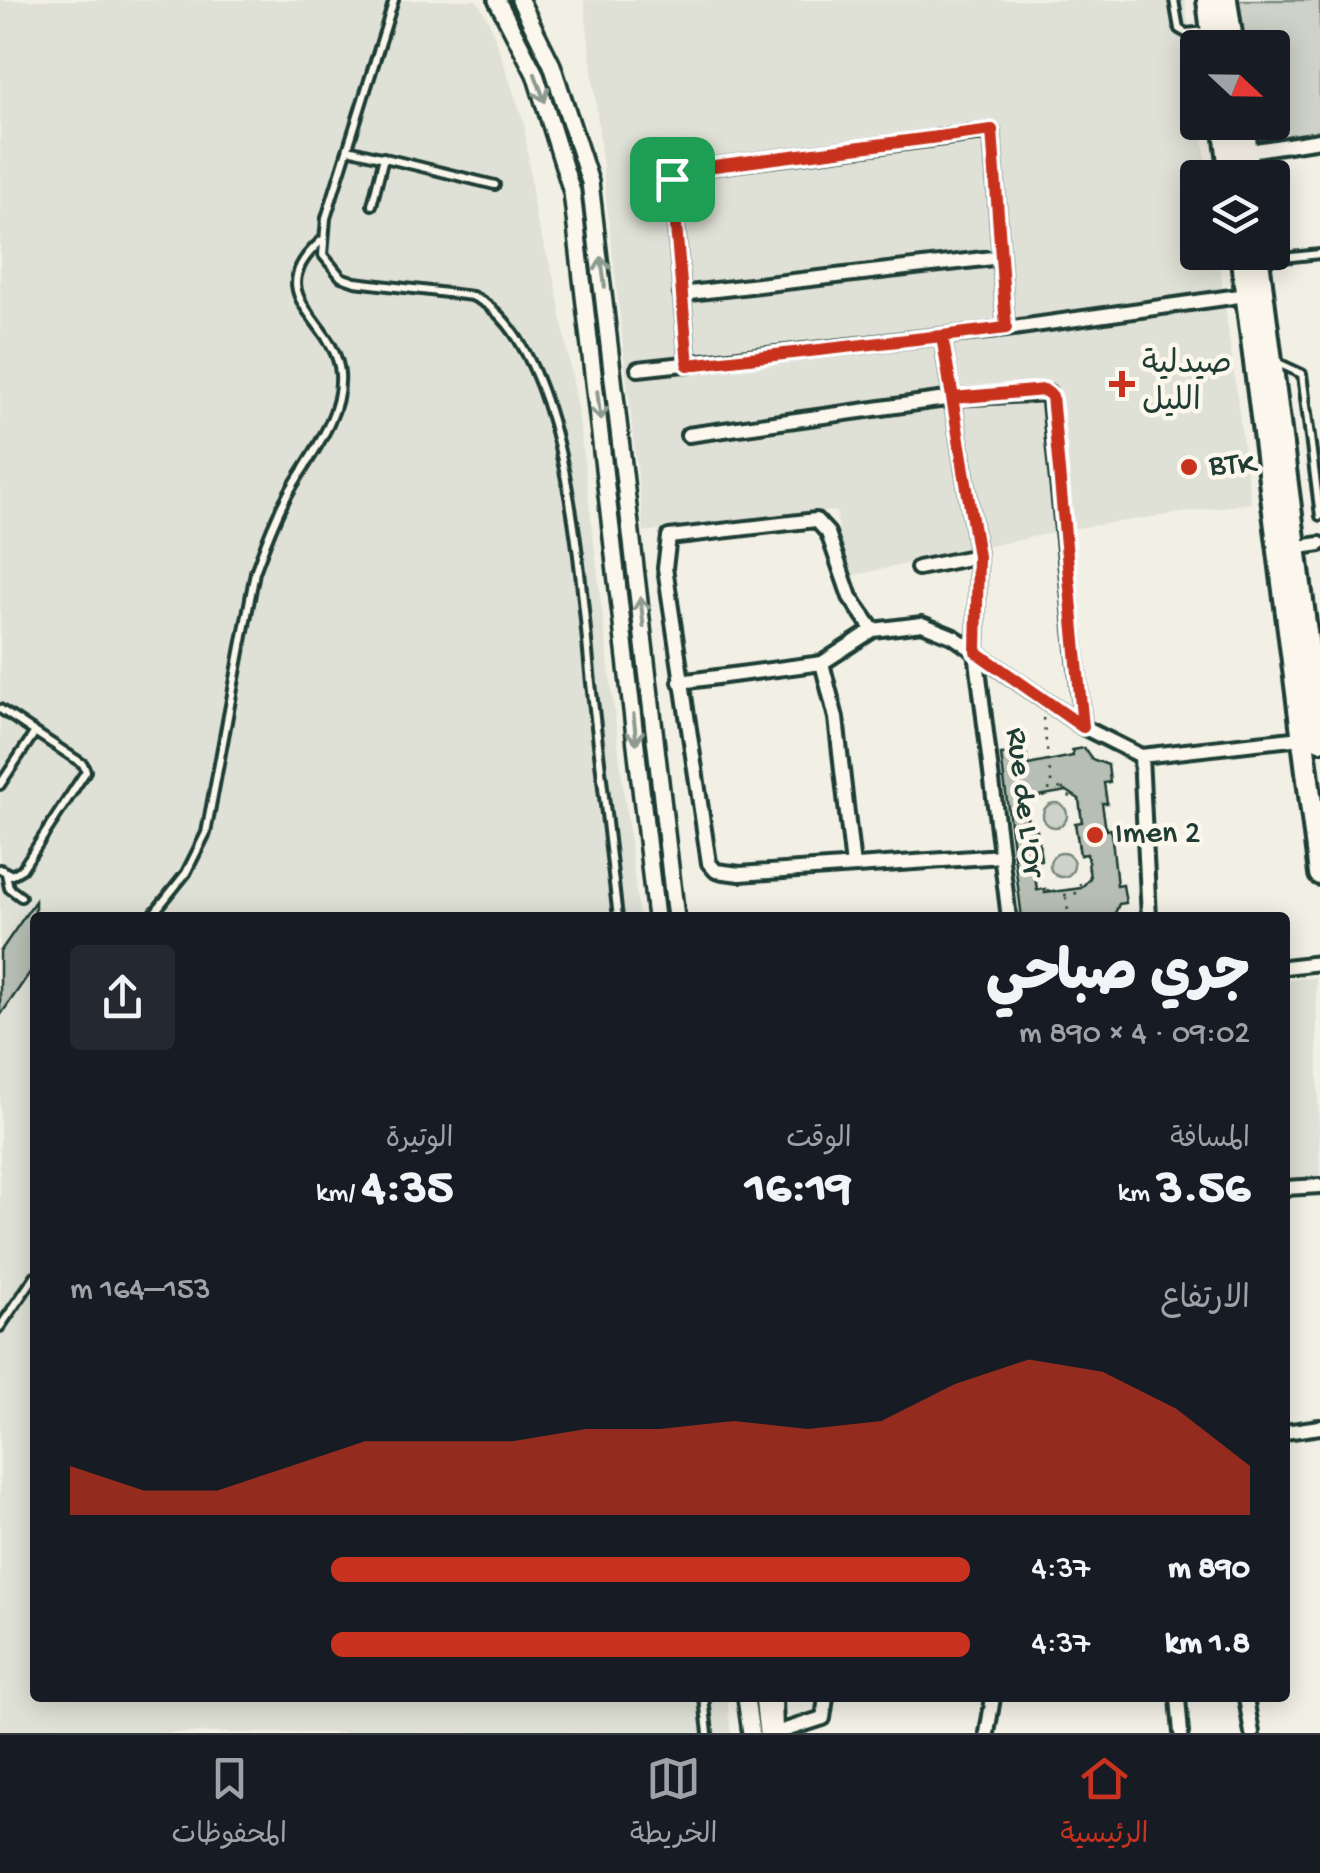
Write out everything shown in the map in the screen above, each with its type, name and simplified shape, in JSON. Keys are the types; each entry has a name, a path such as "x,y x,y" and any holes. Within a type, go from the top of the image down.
{"main road":[{"path":"1208,0 1212,30"},
{"path":"1226,0 1230,30"},
{"path":"1232,140 1241,160"},
{"path":"1236,160 1240,140"},
{"path":"1250,270 1246,296 1310,739"},
{"path":"1255,270 1293,548 1320,874"}],"street":[{"path":"497,0 535,74 572,192 655,912"},
{"path":"520,0 552,65 574,125 592,198 675,912"},
{"path":"688,365 672,179 676,171 992,130 1006,328"},
{"path":"1238,153 1320,140"},
{"path":"681,294 1001,257"},
{"path":"638,370 1246,296"},
{"name":"Rue de L'Or","path":"942,336 978,556 976,652 1009,912"},
{"path":"688,435 953,398 1044,390 1052,396 1083,727"},
{"path":"873,630 850,597 828,533 816,520 676,532 664,544 680,682 708,863 716,871 740,874 1002,856"},
{"path":"1293,548 1320,544"},
{"path":"918,568 978,556"},
{"path":"680,682 822,663 873,630 922,624 954,637 1083,727 1140,756 1310,739"},
{"path":"822,663 838,732 853,866"},
{"path":"1140,756 1149,912"},
{"path":"1290,966 1320,962"},
{"path":"1290,1188 1320,1186"},
{"path":"1290,1431 1320,1427"},
{"path":"747,1702 751,1733"},
{"path":"763,1702 767,1733"},
{"path":"775,1702 776,1733 822,1718 825,1702"},
{"path":"987,1733 991,1702"},
{"path":"1178,1702 1181,1733"},
{"path":"1247,1702 1252,1733"}],"lane":[{"path":"155,912 186,874 206,833 255,572 269,532 338,399 340,373 334,348 305,309 295,282 305,256 321,241 394,0"},
{"path":"1174,0 1182,30"},
{"path":"348,148 495,185"},
{"path":"372,205 384,157"},
{"path":"321,241 330,268 341,277 472,296 487,302 509,326 533,371 565,468 617,912"},
{"path":"1290,254 1320,254"},
{"path":"1270,360 1302,374 1320,516"},
{"path":"0,709 83,764 86,775 22,869 3,871 10,888 21,897"},
{"path":"0,784 35,732"},
{"path":"0,1327 30,1283"},
{"path":"704,1702 708,1733"}],"path":[{"path":"1040,697 1052,789"},
{"path":"1062,788 1068,796 1079,799 1082,822 1076,823 1080,855 1087,854 1090,878 1078,894 1066,895 1037,890 1033,861 1041,860 1037,830 1029,831 1025,802 1062,788"},
{"path":"1066,895 1068,912"}],"shaded area":[{"path":"0,0 477,0 489,21 524,122 535,215 555,282 578,410 638,912 30,912 30,1702 727,1702 731,1733 0,1733"},
{"path":"584,0 1185,0 1189,30 1180,30 1180,140 1203,140 1206,160 1180,160 1180,270 1220,270 1251,503 1070,529 846,577 836,511 644,532"},
{"path":"1236,0 1320,0 1320,131 1290,135 1290,30 1240,30"},
{"path":"1055,803 1064,806 1064,824 1055,827 1046,824 1043,815 1046,806"},
{"path":"1062,853 1074,865 1062,877 1050,865"},
{"path":"1316,977 1320,1178 1290,1180 1290,980"}],"building":[{"name":"Imen 2","path":"1084,748 1092,759 1108,765 1110,782 1104,783 1107,803 1102,803 1106,830 1111,829 1117,886 1123,885 1126,903 1119,904 1116,912 1021,912 1001,755 1026,752 1028,765 1073,756 1072,750","holes":["1067,791 1079,799 1082,822 1075,823 1080,855 1087,854 1090,878 1081,888 1045,893 1045,889 1037,890 1033,861 1041,860 1037,830 1029,831 1025,802 1032,801 1032,797"]},
{"path":"35,901 35,912 30,912 30,972 0,1016 0,952"}],"place":[{"name":"صيدلية الليل","path":"1122,384"},
{"name":"BTK","path":"1189,467"},
{"name":"Imen 2","path":"1095,835"}],"route":[{"path":"672,179 676,171 992,130 1006,328 942,336 953,398 1044,390 1052,396 1083,727 976,652 978,556 942,336 688,365 672,179"}]}
